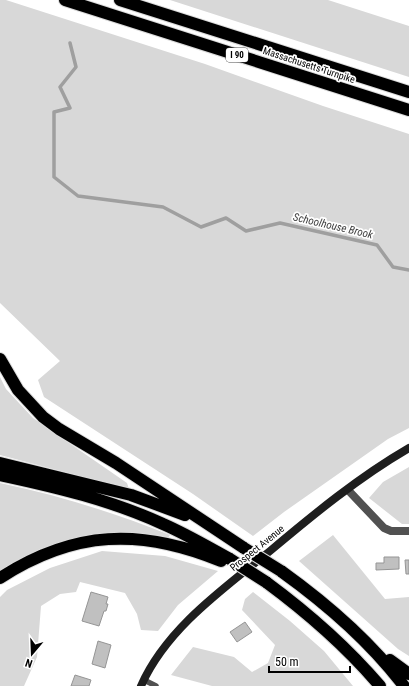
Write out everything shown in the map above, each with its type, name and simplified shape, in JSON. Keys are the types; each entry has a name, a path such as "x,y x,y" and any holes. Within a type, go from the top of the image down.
{"highway":[{"name":"Massachusetts Turnpike","path":"66,0 409,110"},
{"name":"Massachusetts Turnpike","path":"120,0 409,92"},
{"path":"0,359 18,390 43,417 59,429 121,467 217,531 281,571 317,598 362,638 409,674"},
{"path":"0,463 131,495 177,512 217,531"},
{"path":"0,475 80,493 135,512 186,535 266,582 313,618 350,653 380,686"},
{"path":"0,578 23,564 55,550 94,540 113,538 150,540 228,561"},
{"path":"362,638 404,686"}],"street":[{"name":"Prospect Avenue","path":"142,683 163,650 190,618 238,576 301,525 390,459 409,448"},
{"path":"348,490 384,528 391,531 409,531"}],"lane":[{"path":"142,683 156,686"}],"shaded area":[{"path":"0,0 6,0 205,64 323,106 409,134 409,428 388,439 284,512 253,536 193,494 44,397 38,380 60,361 0,303"},
{"path":"170,0 328,0 409,26 409,77"},
{"path":"0,377 6,389 33,418 127,483 129,489 0,455"},
{"path":"409,467 409,524 402,524 369,498 383,482"},
{"path":"0,483 86,505 170,535 168,538 140,533 89,536 40,549 0,572"},
{"path":"333,535 385,599 409,597 409,656 398,649 299,561"},
{"path":"102,551 165,556 218,571 178,605 158,631 141,630 137,614 125,593 80,582 76,592 60,594 41,606 37,657 24,686 0,686 0,597 7,590 50,568"},
{"path":"253,592 290,621 324,651 353,686 212,686 171,675 193,647 234,657 252,672 268,663 275,645 242,610 245,599"}],"building":[{"path":"384,557 399,557 399,569 376,570 376,563 384,563"},
{"path":"405,560 409,560 409,574 406,574"},
{"path":"91,592 108,597 106,611 104,611 99,626 82,621"},
{"path":"245,622 252,632 237,642 230,632"},
{"path":"98,641 111,645 105,668 92,664"},
{"path":"75,675 91,680 89,686 71,686"}],"waterway":[{"name":"Schoolhouse Brook","path":"70,43 76,67 60,87 70,108 54,112 54,177 78,196 163,207 201,227 226,218 246,231 280,223 377,245 393,267 409,270"}]}
